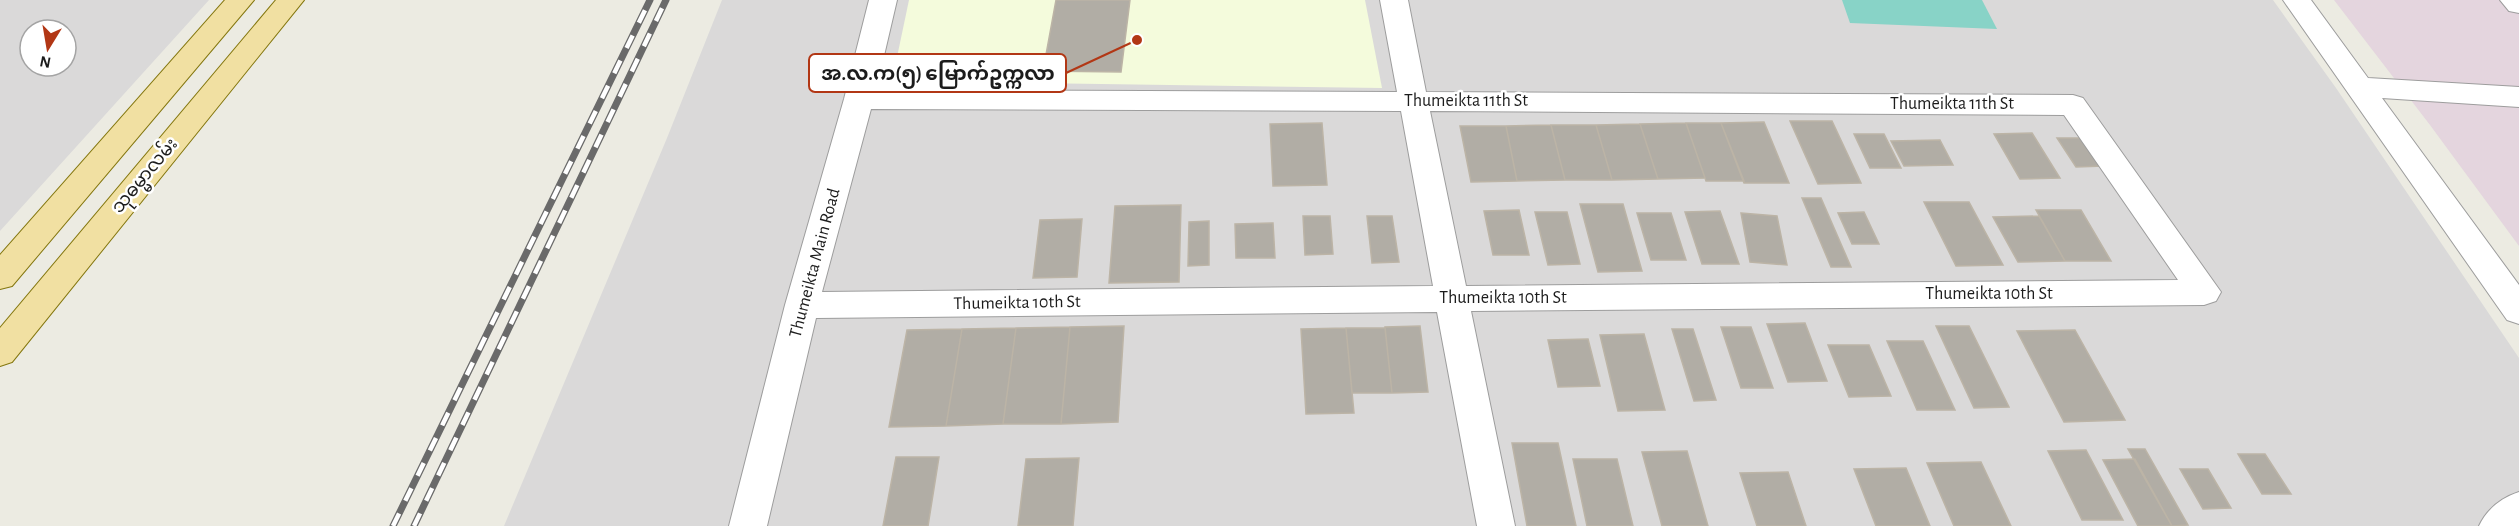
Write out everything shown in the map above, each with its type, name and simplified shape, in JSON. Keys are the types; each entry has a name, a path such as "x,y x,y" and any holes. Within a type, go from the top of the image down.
{"main road":[{"path":"0,277 240,0"},
{"name":"သုဓမ္မာလမ်း","path":"0,352 290,0"}],"street":[{"name":"Thumeikta Main Road","path":"748,526 802,305 859,99 883,0"},
{"path":"1394,0 1496,526"},
{"path":"2297,0 2519,312"},
{"path":"2514,0 2519,5"},
{"path":"2361,87 2519,97"},
{"name":"Thumeikta 11th St","path":"859,99 2073,105 2204,292"},
{"name":"Thumeikta 10th St","path":"802,305 2204,292"},
{"path":"2498,526 2519,508"}],"shaded area":[{"path":"0,0 209,0 0,231"},
{"path":"722,0 2273,0 2336,88 2519,358 2519,526 504,526 667,138"},
{"path":"909,0 1365,0 1382,88 892,81"},
{"path":"1842,0 1982,0 1997,29 1850,23"},
{"path":"2334,0 2519,0 2519,246 2430,125"}],"building":[{"path":"1056,0 1130,0 1121,72 1043,71"},
{"path":"1790,121 1832,121 1861,183 1818,184"},
{"path":"1764,122 1789,183 1744,183 1721,123"},
{"path":"1322,123 1327,185 1273,186 1270,124"},
{"path":"1686,123 1721,123 1744,181 1706,181"},
{"path":"1686,123 1705,178 1658,179 1640,124"},
{"path":"1640,124 1658,179 1612,180 1596,125"},
{"path":"1551,125 1596,125 1612,180 1565,180"},
{"path":"1551,125 1565,180 1517,181 1506,126"},
{"path":"1460,126 1506,126 1517,181 1471,182"},
{"path":"2032,133 2060,178 2020,179 1994,134"},
{"path":"1854,134 1884,134 1901,168 1870,168"},
{"path":"2057,138 2085,138 2103,166 2076,167"},
{"path":"1940,140 1953,165 1904,166 1891,141"},
{"path":"1802,198 1821,198 1851,267 1831,267"},
{"path":"1924,202 1969,202 2003,265 1956,266"},
{"path":"1580,204 1623,204 1642,271 1598,272"},
{"path":"1181,205 1179,282 1109,283 1115,206"},
{"path":"1519,210 1529,255 1493,255 1484,211"},
{"path":"2036,210 2081,210 2111,261 2065,261"},
{"path":"1720,211 1739,264 1702,264 1685,212"},
{"path":"1535,212 1567,212 1580,264 1548,265"},
{"path":"1864,212 1879,244 1852,244 1838,213"},
{"path":"1637,213 1671,213 1686,260 1651,260"},
{"path":"1741,213 1777,216 1787,265 1750,262"},
{"path":"1303,216 1330,216 1333,254 1305,255"},
{"path":"1367,216 1392,216 1399,262 1372,263"},
{"path":"2039,216 2065,261 2018,262 1993,217"},
{"path":"1082,219 1077,277 1033,278 1040,220"},
{"path":"1209,221 1209,265 1188,266 1189,222"},
{"path":"1273,223 1275,258 1236,258 1235,224"},
{"path":"1805,323 1827,381 1788,382 1767,324"},
{"path":"1124,326 1118,422 1061,424 1070,327"},
{"path":"1420,326 1428,392 1392,393 1385,327"},
{"path":"1936,326 1969,326 2009,407 1974,408"},
{"path":"1070,327 1061,424 1003,424 1016,328"},
{"path":"1721,327 1751,327 1773,388 1741,388"},
{"path":"1016,328 1003,424 946,426 962,329"},
{"path":"1346,328 1385,328 1392,393 1352,393"},
{"path":"1346,328 1354,413 1306,414 1301,329"},
{"path":"962,329 946,426 889,427 907,330"},
{"path":"1672,329 1693,329 1716,400 1694,401"},
{"path":"2075,330 2125,420 2064,422 2017,331"},
{"path":"1644,334 1665,410 1618,411 1600,335"},
{"path":"1588,339 1600,386 1558,387 1548,340"},
{"path":"1887,341 1923,341 1955,410 1917,410"},
{"path":"1828,345 1869,345 1891,396 1849,397"},
{"path":"1512,443 1558,443 1576,526 1527,526"},
{"path":"2128,449 2145,449 2188,525 2172,526"},
{"path":"2086,450 2123,520 2082,520 2048,451"},
{"path":"1687,451 1708,526 1662,526 1642,452"},
{"path":"2238,454 2265,454 2291,494 2262,494"},
{"path":"896,457 939,457 928,526 883,526"},
{"path":"1079,458 1073,526 1018,526 1026,459"},
{"path":"1573,459 1617,459 1633,526 1587,526"},
{"path":"2135,459 2172,526 2138,526 2103,460"},
{"path":"1981,462 2011,526 1954,526 1927,463"},
{"path":"1906,468 1930,526 1876,526 1854,469"},
{"path":"2180,469 2208,469 2231,508 2203,509"},
{"path":"1788,472 1806,526 1757,526 1740,473"}],"railway":[{"path":"393,526 650,0"},
{"path":"414,526 666,0"}],"place":[{"name":"အ.လ.က(၅) မြောက်ဥက္ကလာ","path":"1137,40"}]}
